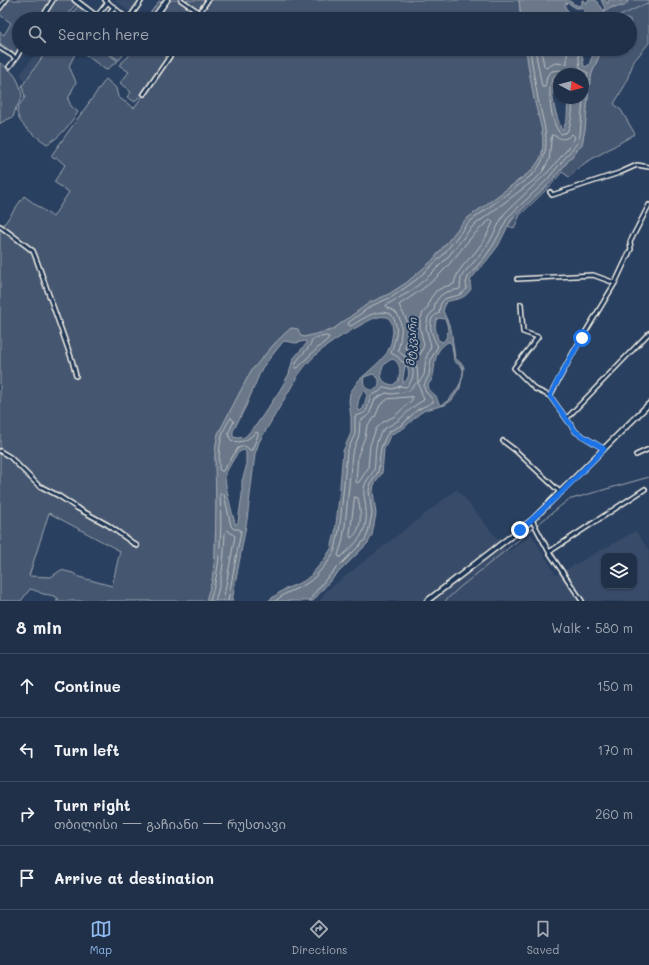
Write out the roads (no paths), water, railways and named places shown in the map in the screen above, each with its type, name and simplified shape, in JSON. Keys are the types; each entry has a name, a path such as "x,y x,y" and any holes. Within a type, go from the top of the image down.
{"main road":[{"path":"75,0 90,12"},
{"path":"158,12 166,1"},
{"path":"426,601 533,522 649,404"}],"street":[{"path":"0,8 6,0"},
{"path":"45,12 53,0"},
{"path":"134,12 142,0"},
{"path":"160,0 166,1"},
{"path":"181,0 199,12"},
{"path":"201,12 208,0"},
{"path":"101,12 106,1 120,12"},
{"path":"110,12 114,7"},
{"path":"0,48 12,56"},
{"path":"9,67 16,58 13,56"},
{"path":"144,94 170,56"},
{"path":"550,192 552,195 619,173 637,165 649,166"},
{"path":"550,396 571,356 614,283 631,249 630,242 649,205"},
{"path":"0,226 32,252 38,261 72,360 76,376"},
{"path":"517,279 593,275 614,283"},
{"path":"521,304 523,332 538,337 514,368 535,389 550,396 576,432 604,449"},
{"path":"566,418 649,333"},
{"path":"503,441 515,450 561,493"},
{"path":"636,455 649,450"},
{"path":"0,451 10,457 38,485 108,525 137,546"},
{"path":"549,552 645,490"},
{"path":"533,522 549,552 582,601"}],"water":[{"path":"519,0 568,0 579,6 582,4 582,0 584,0 586,4 588,0 596,0 604,11 605,8 601,0 605,0 608,4 608,0 618,0 620,2 623,0 628,1 627,4 623,6 610,8 605,12 585,12 582,8 576,8 568,3 565,4 565,7 569,12 520,12"},
{"name":"მტკვარი","path":"527,56 582,56 585,67 589,65 592,56 599,56 592,73 589,86 589,68 553,68 553,104 561,129 563,130 567,119 568,104 587,104 582,144 549,184 511,220 498,246 471,279 471,289 468,293 465,296 446,302 443,311 451,329 455,358 463,365 464,368 463,372 462,367 454,361 452,345 448,342 443,345 437,353 432,380 428,385 441,405 454,394 462,379 460,388 452,400 445,405 425,410 404,428 392,434 389,438 384,449 382,473 374,485 373,491 376,514 372,535 368,543 329,582 313,601 268,601 283,590 304,581 324,560 331,549 335,533 343,451 351,433 350,393 358,381 387,353 393,332 392,323 388,317 374,318 342,336 311,359 299,374 259,442 255,454 247,520 232,601 206,601 212,581 215,557 216,444 218,434 251,371 276,342 291,328 298,329 301,336 304,337 332,330 369,303 389,294 406,283 432,261 465,220 533,169 541,157 543,150 541,128 534,98","holes":["439,318 445,319 447,325 448,331 443,342 438,340 435,327 436,320","284,341 296,343 305,341 307,343 293,359 289,374 280,390 257,424 245,437 233,437 233,431 246,406 262,368","393,359 398,363 400,372 398,381 393,385 383,381 381,377 382,368 388,361","405,366 407,366 408,376 407,380 403,383","373,374 379,379 379,386 376,389 370,390 366,387 363,381 364,377","364,391 366,391 367,395 363,409 359,411 359,398","244,450 246,452 246,468 242,481 242,495 238,522 236,525 229,501 225,477 233,460"]}],"waterway":[{"path":"628,12 643,5 649,4"},
{"path":"445,601 568,500 649,477"}]}
